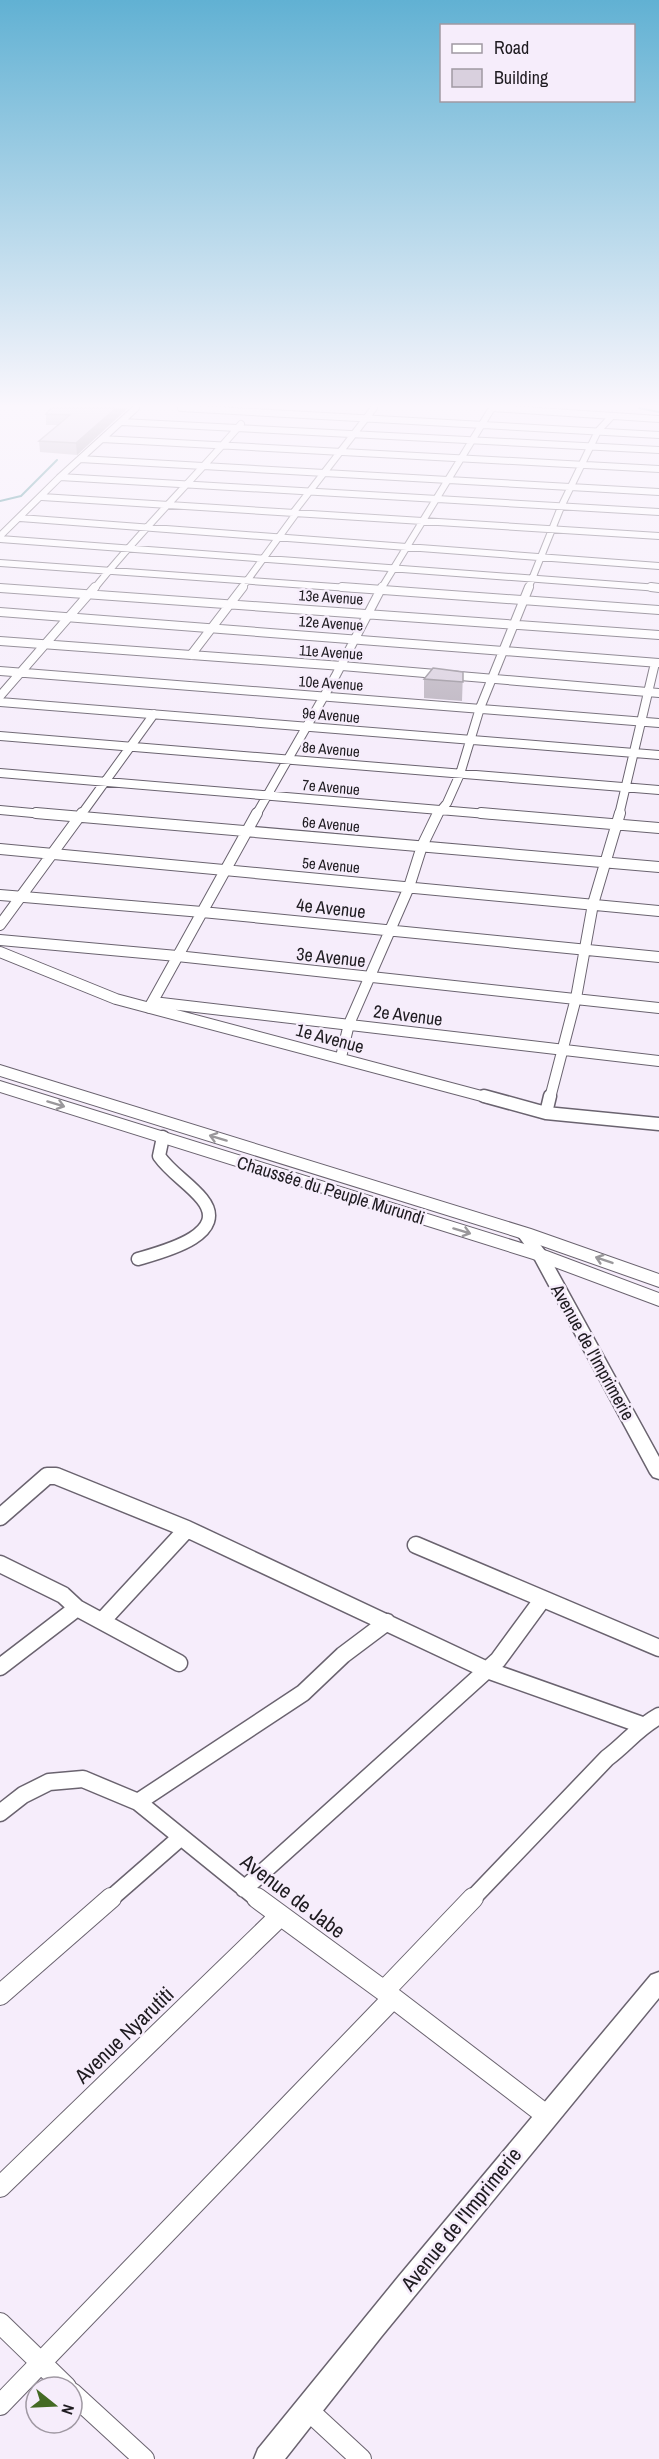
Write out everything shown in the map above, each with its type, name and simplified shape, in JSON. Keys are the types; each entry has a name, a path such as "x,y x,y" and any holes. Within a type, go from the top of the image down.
{"highway":[{"name":"Chaussée du Peuple Murundi","path":"0,1070 524,1233 659,1281"},
{"name":"Chaussée du Peuple Murundi","path":"0,1086 540,1255 659,1300"}],"street":[{"path":"0,538 15,523"},
{"path":"87,523 659,566"},
{"path":"0,696 151,523"},
{"path":"191,655 290,523"},
{"path":"152,1005 224,870 305,726 327,696 368,613 421,523"},
{"path":"451,523 659,536"},
{"path":"341,1057 349,1024 388,930 409,887 422,846 439,811 447,803 460,774 480,708 555,523"},
{"path":"0,538 659,588"},
{"path":"0,562 659,610"},
{"name":"13e Avenue","path":"0,588 659,635"},
{"name":"12e Avenue","path":"0,612 657,663"},
{"name":"11e Avenue","path":"0,641 342,666 659,693"},
{"path":"546,1113 576,999 593,904 617,824 647,692 657,663"},
{"name":"10e Avenue","path":"0,671 659,723"},
{"name":"9e Avenue","path":"0,702 659,755"},
{"path":"0,925 154,714"},
{"name":"8e Avenue","path":"0,736 659,790"},
{"name":"7e Avenue","path":"0,773 659,828"},
{"name":"6e Avenue","path":"0,810 659,867"},
{"name":"5e Avenue","path":"0,849 52,856 659,910"},
{"name":"4e Avenue","path":"0,895 202,912 659,957"},
{"name":"3e Avenue","path":"0,940 177,956 659,1008"},
{"name":"1e Avenue","path":"0,952 116,999 152,1005 546,1113 659,1124"},
{"name":"2e Avenue","path":"152,1005 349,1024 659,1061"},
{"path":"138,1259 183,1245 195,1238 209,1219 209,1213 203,1201 174,1175 159,1156 163,1137"},
{"name":"Avenue de l'Imprimerie","path":"524,1233 540,1255 659,1473"},
{"path":"0,1517 51,1474 187,1529 487,1670 642,1725"},
{"path":"102,1622 187,1529"},
{"path":"416,1545 659,1648"},
{"path":"0,1563 63,1595 77,1608 179,1663"},
{"path":"244,1889 498,1660 542,1600"},
{"path":"0,1667 77,1608"},
{"path":"138,1802 303,1693 343,1655 387,1622"},
{"path":"0,2405 389,1995 608,1758 623,1746 642,1725 659,1716"},
{"name":"Avenue de Jabe","path":"0,1813 23,1794 50,1782 65,1779 82,1779 138,1802 244,1889 389,1995 546,2115"},
{"path":"0,1995 180,1838"},
{"name":"Avenue Nyarutiti","path":"0,2187 280,1916"},
{"name":"Avenue de l'Imprimerie","path":"268,2459 546,2115 659,1982"},
{"path":"0,2323 53,2375"},
{"path":"84,2403 144,2459"},
{"path":"309,2411 361,2459"}],"building":[{"path":"433,668 463,672 463,682 424,679"}]}
